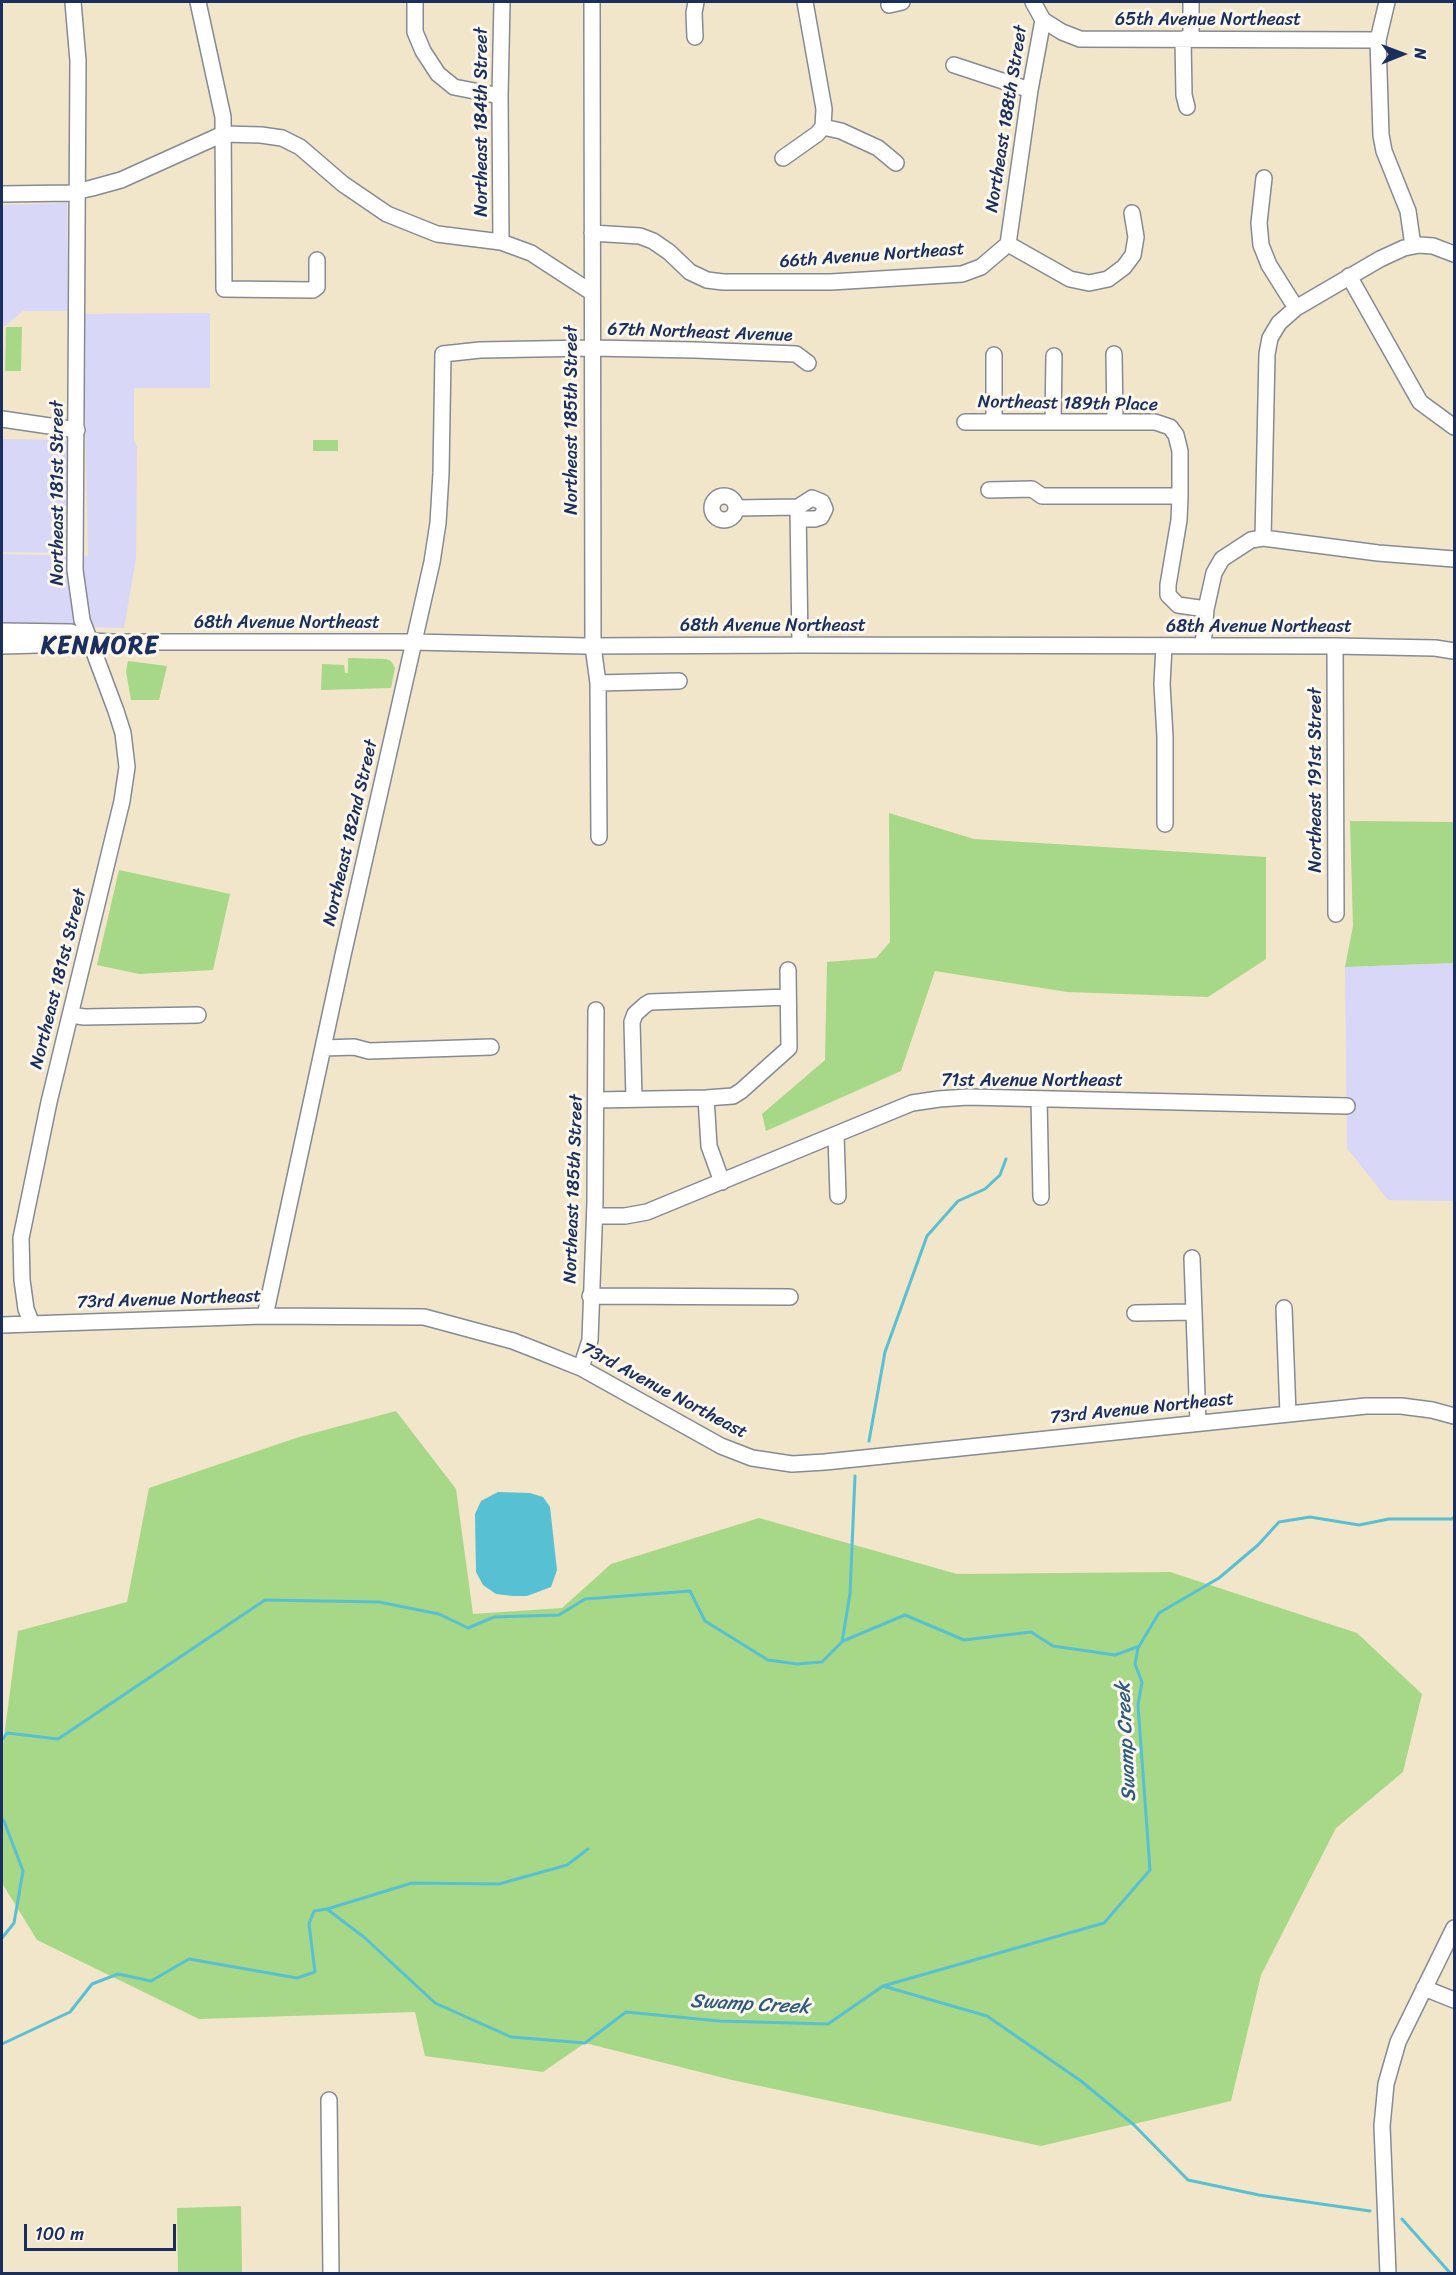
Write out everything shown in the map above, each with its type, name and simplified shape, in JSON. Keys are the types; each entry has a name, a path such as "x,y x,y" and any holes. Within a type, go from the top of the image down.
{"street":[{"name":"Northeast 181st Street","path":"33,1324 26,1309 22,1280 21,1238 49,1102 124,791 127,767 123,733 82,620 75,570 78,61 73,2"},
{"path":"198,2 222,107 224,289 313,290 317,287 317,260"},
{"path":"415,2 415,32 423,51 438,74 454,87 500,96"},
{"name":"Northeast 184th Street","path":"501,242 502,2"},
{"name":"Northeast 185th Street","path":"592,2 592,646 598,683 599,837"},
{"path":"695,37 696,2"},
{"path":"783,158 817,134 823,127 824,109 805,2"},
{"name":"Northeast 188th Street","path":"1008,244 1030,90 1043,20 1030,2"},
{"path":"1187,107 1187,39 1191,2"},
{"path":"1387,2 1378,40 1381,135 1384,151 1408,211 1413,246"},
{"name":"65th Avenue Northeast","path":"1043,20 1062,32 1080,39 1378,40"},
{"path":"954,66 1030,90"},
{"path":"823,127 841,130 878,148 896,164"},
{"path":"2,194 70,193 121,180 223,134 282,138 300,147 343,184 387,214 437,234 501,242 531,254 591,292"},
{"path":"1264,178 1260,223 1261,245 1269,265 1296,308"},
{"path":"1008,244 1070,279 1089,283 1108,279 1124,267 1133,255 1136,237 1132,213"},
{"name":"66th Avenue Northeast","path":"592,233 640,236 653,241 669,252 690,272 707,280 723,282 831,282 962,274 981,267 1008,244"},
{"path":"1263,538 1267,354 1270,338 1279,323 1296,308 1390,253 1413,246 1433,246 1455,254"},
{"path":"1349,276 1420,402 1455,427"},
{"name":"67th Northeast Avenue","path":"443,354 480,350 591,348 796,354 808,363"},
{"name":"Northeast 182nd Street","path":"265,1316 432,562 438,523 441,473 443,354"},
{"path":"1114,354 1114,422"},
{"path":"993,355 994,422"},
{"path":"1053,422 1054,356"},
{"path":"2,419 77,430"},
{"name":"Northeast 189th Place","path":"965,422 1155,422 1170,427 1176,435 1180,451 1180,496 1179,520 1168,595 1178,605 1206,609"},
{"path":"989,490 1032,489 1042,496 1180,496"},
{"path":"736,508 798,513 800,645"},
{"path":"1203,646 1210,585 1222,559 1243,544 1263,538 1378,553 1455,559"},
{"name":"68th Avenue Northeast","path":"2,631 71,632 91,640 111,642 413,642 592,646 1335,646 1435,648 1455,651"},
{"name":"68th Avenue Northeast","path":"2,646 73,644 91,640"},
{"path":"1164,646 1162,684 1165,737 1165,824"},
{"name":"Northeast 191st Street","path":"1335,646 1336,914"},
{"path":"598,683 679,681"},
{"path":"596,1100 710,1097 733,1095 741,1091 789,1048 788,970"},
{"path":"634,1099 632,1022 639,1009 650,1002 788,997"},
{"name":"Northeast 185th Street","path":"581,1368 590,1340 595,1216 596,1010"},
{"path":"71,1015 84,1017 198,1015"},
{"path":"324,1048 354,1047 369,1051 491,1047"},
{"name":"71st Avenue Northeast","path":"595,1216 625,1216 647,1212 912,1103 968,1096 1347,1106"},
{"path":"710,1097 709,1146 726,1181"},
{"path":"1039,1099 1041,1197"},
{"path":"836,1135 838,1196"},
{"path":"1192,1258 1198,1423"},
{"path":"590,1296 790,1297"},
{"path":"1284,1308 1288,1414"},
{"path":"1135,1313 1193,1312"},
{"name":"73rd Avenue Northeast","path":"2,1325 265,1316 424,1317 513,1341 581,1368 721,1446 752,1458 782,1463 825,1462 1366,1406 1401,1406 1450,1414"},
{"path":"1388,2274 1382,2126 1386,2084 1398,2042 1455,1928"},
{"path":"1424,1988 1455,2000"},
{"path":"329,2100 331,2274"}],"shaded area":[{"path":"67,203 68,311 23,311 2,326 2,205"},
{"path":"210,313 210,388 134,388 134,440 137,447 136,558 124,628 2,625 2,554 88,556 83,314"},
{"path":"2,439 68,440 66,553 2,552"},
{"path":"1454,963 1454,1201 1388,1200 1347,1148 1345,967"}],"green space":[{"path":"6,327 22,327 21,371 5,371"},
{"path":"313,440 338,440 338,451 313,451"},
{"path":"348,658 391,661 395,668 391,688 321,690 322,664 344,665 345,673 348,673"},
{"path":"128,661 167,666 159,700 131,700 126,671"},
{"path":"889,813 974,839 1266,857 1266,959 1208,997 1067,992 935,971 901,1071 766,1131 762,1114 825,1060 827,962 876,958 890,942"},
{"path":"1350,821 1454,822 1454,963 1345,967 1353,926"},
{"path":"119,870 230,894 213,970 139,974 97,965"},
{"path":"396,1411 456,1489 473,1614 562,1608 611,1564 759,1518 957,1574 1170,1572 1357,1633 1422,1694 1403,1772 1336,1828 1261,1975 1231,2101 1041,2146 732,2080 585,2043 543,2072 425,2056 415,2012 199,2019 37,1940 2,1883 2,1752 18,1631 127,1602 149,1488 299,1437"},
{"path":"241,2206 242,2273 178,2273 177,2208"}],"water":[{"path":"498,1492 530,1493 543,1497 550,1507 557,1570 551,1587 527,1596 513,1596 496,1594 483,1585 476,1572 475,1514 481,1501"}],"waterway":[{"path":"869,1441 885,1352 927,1236 958,1201 985,1189 1000,1175 1006,1159"},
{"path":"2,1740 7,1733 58,1739 265,1600 379,1602 439,1614 468,1628 494,1617 559,1615 585,1599 690,1591 705,1621 768,1660 797,1664 822,1662 842,1642 850,1594 855,1476"},
{"name":"Swamp Creek","path":"2,2044 70,2012 92,1984 118,1974 151,1981 189,1959 297,1978 315,1972 309,1924 314,1911 327,1909 365,1938 435,2003 511,2037 585,2043 626,2012 719,2021 828,2024 883,1986 1104,1923 1150,1870 1138,1705 1142,1682 1135,1664 1138,1648 1159,1613 1219,1578 1258,1545 1279,1522 1310,1517 1359,1525 1389,1519 1452,1519 1454,1517"},
{"path":"843,1641 905,1615 964,1640 1031,1632 1053,1646 1115,1655 1137,1647"},
{"path":"2,1819 23,1871 14,1923 2,1938"},
{"path":"327,1909 412,1883 499,1884 567,1865 588,1849"},
{"path":"883,1986 987,2016 1081,2081 1133,2124 1188,2180 1259,2195 1370,2211"},
{"path":"1402,2219 1451,2274"}],"district":[{"name":"KENMORE","path":"100,647"}]}
